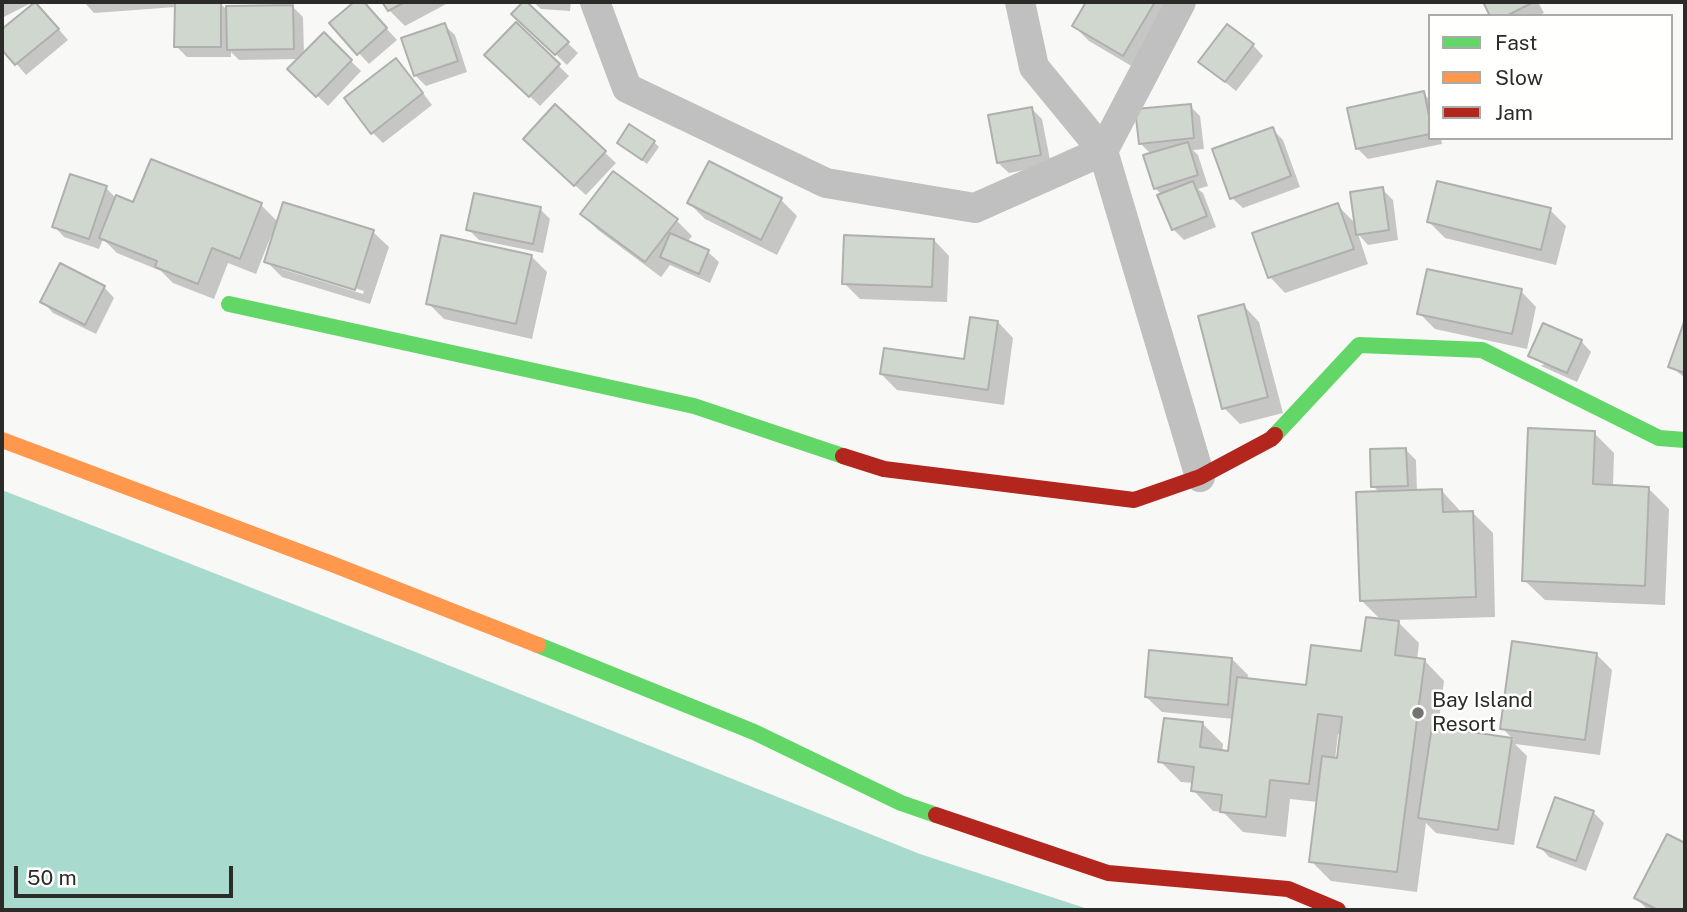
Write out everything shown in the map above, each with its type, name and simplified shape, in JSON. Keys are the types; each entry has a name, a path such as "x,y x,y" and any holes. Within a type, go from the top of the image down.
{"street":[{"path":"595,2 627,88 827,183 975,208 1103,150 1181,2"},
{"path":"1020,2 1034,67 1103,150 1200,477"},
{"path":"229,304 694,406 884,469 1134,500 1200,477 1271,439 1359,345 1482,350 1660,438 1685,440"},
{"path":"2,440 332,564 604,671 754,732 901,803 1108,873 1288,889 1338,910"}],"shaded area":[{"path":"2,490 920,854 1091,910 2,910"}],"building":[{"path":"35,2 59,29 15,65 2,50 2,29"},
{"path":"175,2 221,2 221,47 174,47"},
{"path":"354,2 364,2 387,28 357,55 329,23"},
{"path":"382,2 405,2 388,11"},
{"path":"523,2 527,2 569,42 555,55 511,14"},
{"path":"1086,2 1155,2 1123,56 1072,26"},
{"path":"1483,2 1534,2 1510,14 1489,14"},
{"path":"293,5 294,49 227,50 226,6"},
{"path":"516,22 560,64 529,97 484,55"},
{"path":"445,23 458,61 414,76 401,38"},
{"path":"1227,24 1254,44 1225,82 1198,62"},
{"path":"324,32 352,60 316,97 287,69"},
{"path":"396,58 423,93 371,134 344,98"},
{"path":"1424,91 1428,111 1428,134 1356,149 1347,108"},
{"path":"555,104 606,151 574,186 523,139"},
{"path":"1191,104 1194,138 1139,144 1135,109"},
{"path":"1032,107 1041,155 997,163 988,115"},
{"path":"629,124 655,141 642,160 617,143"},
{"path":"1273,127 1291,176 1230,199 1212,149"},
{"path":"1188,142 1198,175 1154,189 1143,155"},
{"path":"151,159 262,203 240,259 212,248 198,284 155,267 157,261 99,238 116,195 133,202"},
{"path":"709,161 782,198 761,240 687,203"},
{"path":"613,171 678,219 645,262 580,214"},
{"path":"70,174 107,186 89,239 52,227"},
{"path":"1193,181 1207,216 1172,230 1157,195"},
{"path":"1437,181 1551,208 1541,250 1427,222"},
{"path":"1383,187 1389,230 1356,235 1350,192"},
{"path":"474,193 541,207 533,244 466,230"},
{"path":"283,202 374,230 355,290 264,262"},
{"path":"1338,203 1354,249 1268,278 1252,233"},
{"path":"670,233 709,250 699,274 660,257"},
{"path":"441,235 532,255 516,324 426,304"},
{"path":"844,235 934,239 932,287 842,284"},
{"path":"60,263 105,286 85,325 40,302"},
{"path":"1427,269 1522,289 1512,334 1417,314"},
{"path":"1244,304 1268,397 1222,409 1198,316"},
{"path":"970,317 998,321 988,390 880,374 884,348 964,359"},
{"path":"1685,319 1685,373 1668,367"},
{"path":"1543,323 1582,340 1567,373 1528,356"},
{"path":"1528,428 1595,431 1593,484 1649,487 1645,586 1522,581"},
{"path":"1406,448 1408,486 1371,487 1370,449"},
{"path":"1442,489 1443,512 1473,511 1476,597 1360,601 1356,492"},
{"path":"1366,617 1399,621 1395,655 1425,659 1397,872 1309,862 1322,756 1337,758 1342,717 1318,714 1309,784 1270,780 1266,817 1220,812 1222,795 1191,791 1194,767 1158,762 1164,718 1203,722 1200,747 1228,751 1237,677 1306,685 1311,645 1361,651"},
{"path":"1512,641 1597,653 1585,740 1500,729"},
{"path":"1149,650 1232,658 1228,705 1145,697"},
{"path":"1432,726 1512,738 1498,830 1418,818"},
{"path":"1555,797 1594,811 1576,861 1537,847"},
{"path":"1667,834 1685,843 1685,910 1658,910 1634,898"}],"traffic: fast":[{"path":"229,304 694,406 843,456"},
{"path":"1275,435 1359,345 1482,350 1659,438 1685,440"},
{"path":"538,645 754,732 901,803 936,815"}],"traffic: slow":[{"path":"2,440 538,645"}],"traffic: jam":[{"path":"843,456 884,469 1134,500 1200,477 1275,435"},
{"path":"936,815 1108,873 1288,889 1338,910"}],"place":[{"name":"Bay Island Resort","path":"1418,713"}]}
